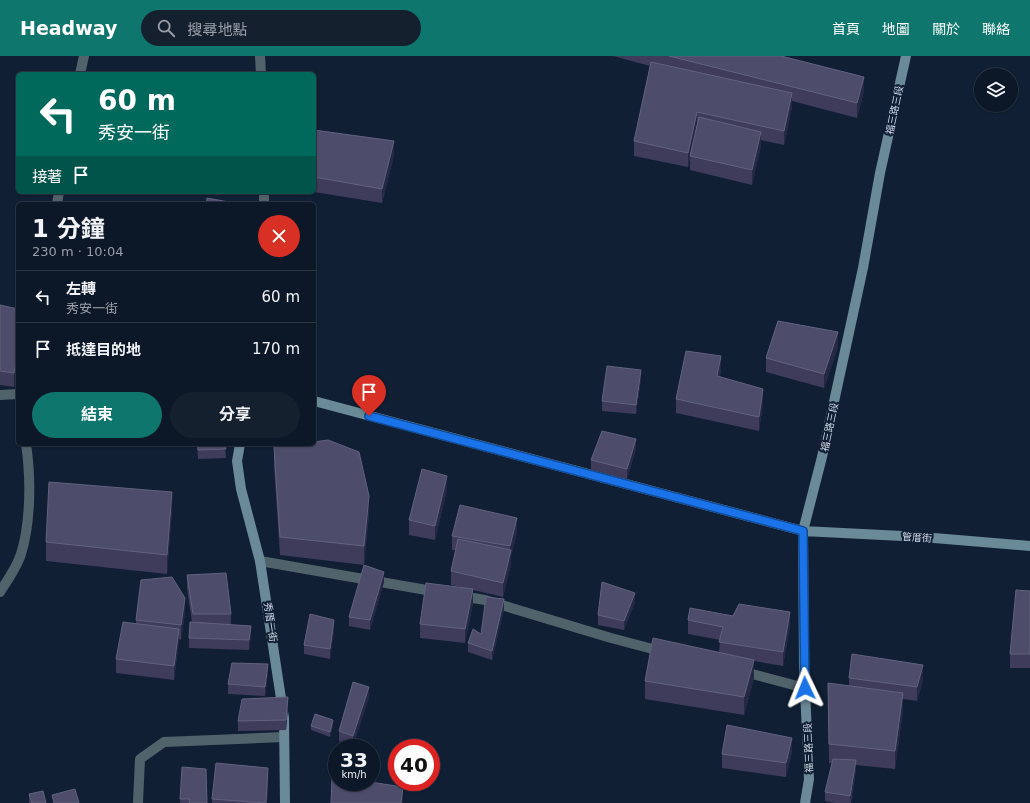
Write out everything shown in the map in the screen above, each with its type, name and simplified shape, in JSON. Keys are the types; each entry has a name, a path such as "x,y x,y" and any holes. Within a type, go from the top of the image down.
{"street":[{"name":"福三路三段","path":"805,803 809,780 805,688 803,531 824,450 863,268 880,173 906,56"},
{"name":"管厝街","path":"316,402 803,531 922,537 1030,546"},
{"name":"秀厝一街","path":"240,446 237,461 241,489 260,561 277,662 284,718 285,803"}],"lane":[{"path":"80,72 84,56"},
{"path":"260,56 261,72"},
{"path":"0,395 16,394"},
{"path":"0,592 21,556 30,476 26,446"},
{"path":"260,561 485,600 611,638 672,654"},
{"path":"733,669 805,688"},
{"path":"138,803 140,759 164,742 284,737"}],"building":[{"path":"669,56 781,56 864,77 857,103"},
{"path":"651,62 792,93 784,131 697,112 688,153 634,141"},
{"path":"699,117 761,132 752,170 690,156"},
{"path":"316,130 394,141 382,189 316,177"},
{"path":"207,198 229,202 206,202"},
{"path":"0,305 16,309 16,363 14,373 0,371"},
{"path":"778,321 838,332 824,374 766,358"},
{"path":"686,351 721,356 717,376 763,389 759,417 676,399"},
{"path":"607,366 641,370 636,405 602,401"},
{"path":"602,431 636,439 627,469 591,460"},
{"path":"328,440 359,452 369,496 364,546 280,537 274,447 316,446 316,442"},
{"path":"198,446 225,446 226,449 198,450"},
{"path":"422,469 447,476 435,526 409,520"},
{"path":"49,482 172,492 167,555 46,542"},
{"path":"460,505 517,518 510,546 452,536"},
{"path":"458,539 511,550 503,583 451,571"},
{"path":"364,565 384,572 370,620 349,617"},
{"path":"226,573 231,614 193,614 187,575"},
{"path":"172,577 185,598 181,625 136,620 141,580"},
{"path":"602,582 635,593 624,621 598,615"},
{"path":"426,583 473,589 465,629 420,624"},
{"path":"1016,590 1030,591 1030,654 1010,654"},
{"path":"486,597 504,599 492,651 468,643 473,629 481,634"},
{"path":"739,604 790,612 783,652 719,642 723,627 688,620 690,608 733,616"},
{"path":"310,614 334,620 330,649 304,645"},
{"path":"123,622 179,629 174,666 116,659"},
{"path":"190,622 251,626 249,640 189,638"},
{"path":"653,638 754,660 744,697 645,681"},
{"path":"852,654 923,665 917,687 849,678"},
{"path":"232,663 268,664 265,687 228,684"},
{"path":"353,682 369,687 353,736 339,731"},
{"path":"828,683 903,693 895,751 829,744"},
{"path":"288,697 286,720 238,721 242,699"},
{"path":"315,714 333,720 330,732 311,726"},
{"path":"727,725 792,738 786,763 722,754"},
{"path":"833,759 856,760 850,796 825,792"},
{"path":"216,763 268,768 266,803 212,799"},
{"path":"182,767 206,769 207,803 189,803 190,799 180,799"},
{"path":"380,784 388,785 388,791 402,791 401,803 331,803 331,791 380,791"},
{"path":"75,789 79,803 54,803 52,795"},
{"path":"43,791 46,803 32,803 29,794"}],"route":[{"path":"369,416 803,531 805,688"}]}
